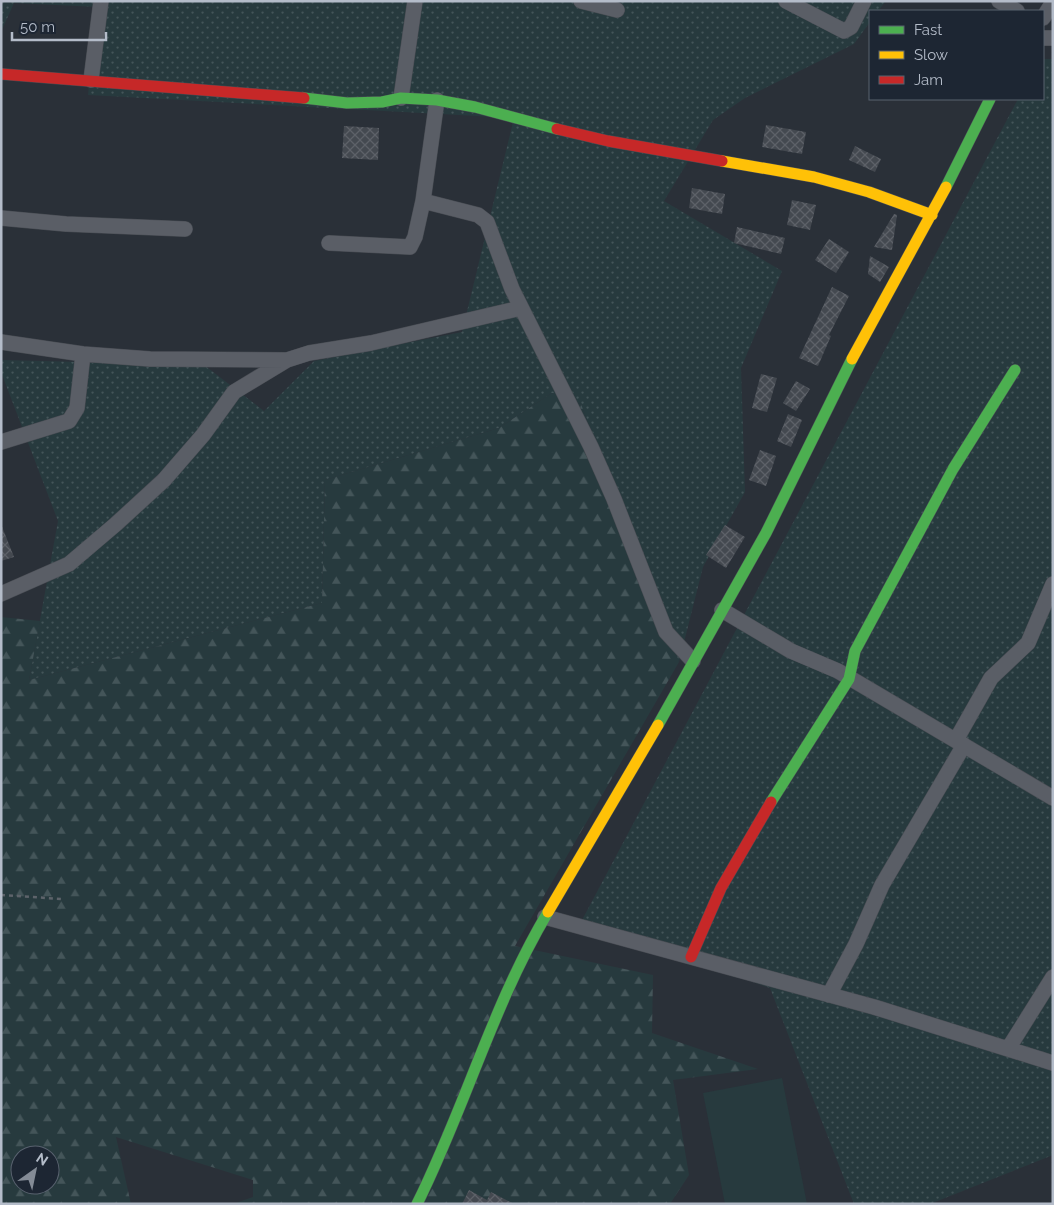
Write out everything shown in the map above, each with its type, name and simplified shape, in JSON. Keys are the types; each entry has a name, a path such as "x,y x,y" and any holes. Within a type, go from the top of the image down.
{"street":[{"path":"91,80 102,1"},
{"path":"401,98 415,1"},
{"path":"581,1 617,10"},
{"path":"786,1 844,31 850,26 864,1"},
{"path":"999,1 1014,10"},
{"path":"1044,16 1053,2"},
{"path":"1,74 91,80 172,90 282,95 347,103 382,102 401,98 437,100 475,107 551,128 608,141 814,178 869,192 932,215"},
{"path":"329,243 410,247 415,237 423,201 437,100"},
{"path":"417,1204 436,1166 496,1013 545,917 629,776 766,533 846,370 932,215 990,100"},
{"path":"423,201 478,215 486,222 521,308 591,447 666,632 693,660"},
{"path":"1,218 66,224 185,229"},
{"path":"1,594 8,593 69,564 164,480 203,434 234,392 287,360 310,352 371,343 521,308"},
{"path":"1,342 83,354 150,359 287,360"},
{"path":"1,442 69,421 77,408 83,354"},
{"path":"691,957 726,880 766,810 849,678 855,651 953,469 1015,370"},
{"path":"829,995 856,944 882,886 960,743 992,678 1028,643 1053,584"},
{"path":"722,610 758,634 790,651 838,671 1053,798"},
{"path":"545,917 829,995 1053,1063"},
{"path":"1008,1049 1053,977"}],"path":[{"path":"1,895 62,899"}],"green space":[{"path":"1,1 886,1 879,10 869,10 869,23 854,44 745,98 713,120 664,201 782,271 741,368 745,492 703,567 679,662 581,404 552,393 499,428 325,480 322,603 29,680 58,521 1,372 1,360 204,365 264,411 314,361 462,332 514,118 88,95 98,7 14,3 1,32"},
{"path":"1044,59 1053,59 1053,1155 930,1204 854,1204 770,988 581,922 1017,100 1044,100"},
{"path":"552,393 581,404 679,662 515,946 653,975 652,1033 758,1069 673,1080 689,1175 670,1204 233,1204 253,1197 253,1180 116,1137 131,1204 1,1204 1,617 40,621 29,680 322,603 325,480 499,428"},
{"path":"782,1078 807,1204 725,1204 703,1093"}],"building":[{"path":"766,125 806,132 802,154 762,147"},
{"path":"344,126 379,128 378,160 342,158"},
{"path":"855,146 881,159 875,172 849,160"},
{"path":"692,188 725,194 722,214 689,208"},
{"path":"792,200 816,205 810,230 787,225"},
{"path":"894,214 897,215 892,250 874,247"},
{"path":"737,227 785,238 781,254 734,243"},
{"path":"829,239 849,252 836,273 815,260"},
{"path":"870,256 889,267 880,282 868,274"},
{"path":"832,287 849,296 829,335 831,336 818,366 799,358"},
{"path":"761,374 777,378 767,412 752,408"},
{"path":"796,381 810,389 796,411 783,403"},
{"path":"788,414 802,420 791,447 777,441"},
{"path":"760,450 776,456 766,486 749,480"},
{"path":"1,524 14,557 1,561"},
{"path":"725,525 745,537 726,568 706,555"},
{"path":"469,1190 487,1200 491,1192 514,1204 462,1204"}],"traffic: fast":[{"path":"304,98 347,103 382,102 401,98 437,100 475,107 557,129"},
{"path":"946,187 990,100"},
{"path":"658,725 766,533 852,359"},
{"path":"771,802 849,679 855,651 953,469 1015,370"},
{"path":"417,1204 450,1131 511,983 548,912"}],"traffic: slow":[{"path":"722,161 814,177 869,192 932,215"},
{"path":"852,359 946,187"},
{"path":"548,912 658,725"}],"traffic: jam":[{"path":"1,74 304,98"},
{"path":"557,129 608,141 722,161"},
{"path":"691,957 721,888 771,802"}]}
